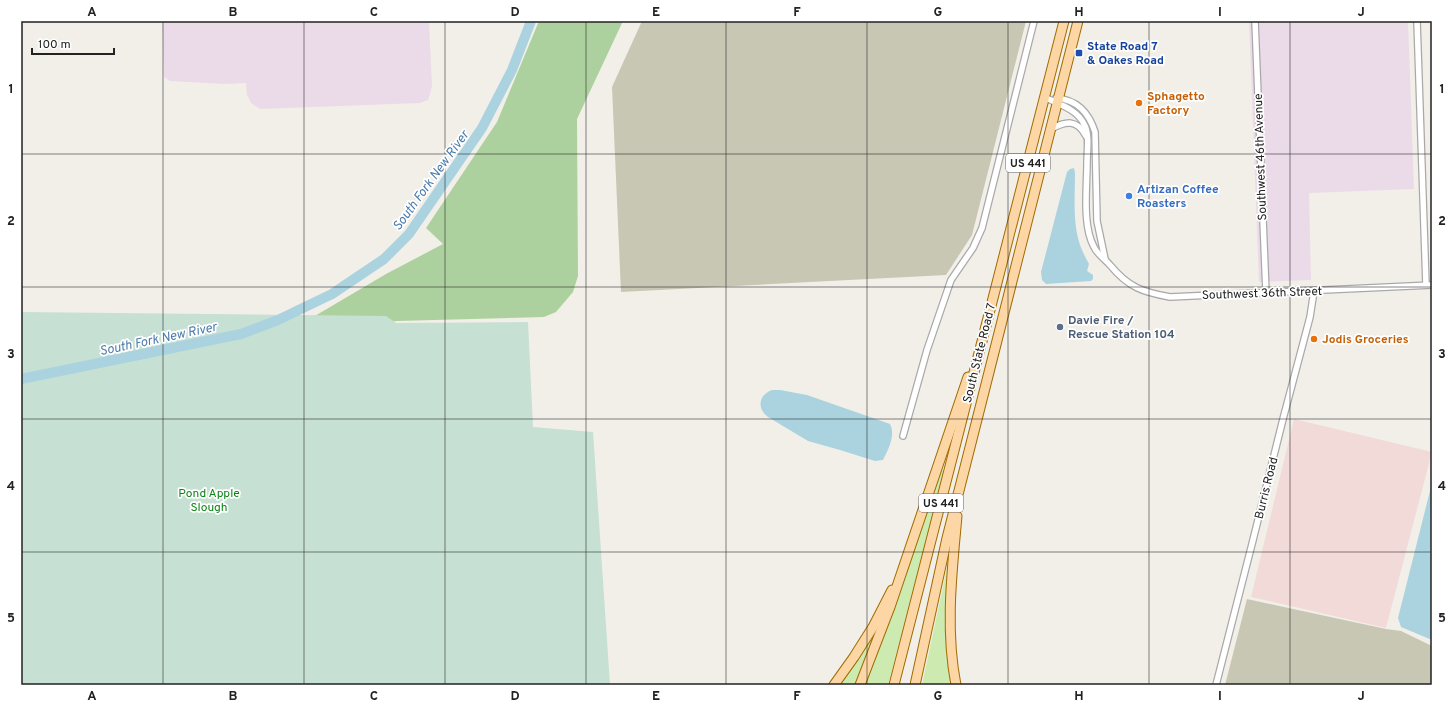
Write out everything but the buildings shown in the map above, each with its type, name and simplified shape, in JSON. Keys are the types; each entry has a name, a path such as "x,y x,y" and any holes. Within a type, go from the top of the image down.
{"main road":[{"name":"South State Road 7","path":"894,685 1064,21"},
{"name":"South State Road 7","path":"915,685 936,585 1078,21"},
{"path":"860,685 907,560 952,420 987,322"},
{"path":"956,685 950,614 960,488"},
{"path":"834,685 873,627 907,560"}],"street":[{"path":"903,436 927,350 951,280 973,248 982,228 1034,21"},
{"name":"Southwest 46th Avenue","path":"1255,21 1266,293"},
{"path":"1417,21 1429,285"},
{"name":"Southwest 36th Street","path":"1044,97 1074,103 1085,111 1091,120 1095,132 1096,221 1105,259"},
{"name":"Southwest 36th Street","path":"1058,100 1081,119 1086,129 1087,216 1094,248 1117,274 1131,285 1147,293 1170,297 1429,285"},
{"path":"1051,129 1064,123 1074,124 1083,130 1087,138"},
{"path":"1087,192 1092,202 1096,204"},
{"name":"Burris Road","path":"1216,685 1310,317 1314,291"}],"shaded area":[{"path":"162,21 429,21 432,86 430,94 428,100 420,103 260,109 251,103 247,95 246,83 226,84 170,81 164,77"},
{"path":"642,21 1026,21 972,235 946,275 621,292 612,87"},
{"path":"1249,21 1408,21 1414,189 1309,193 1311,280 1259,282"},
{"path":"1294,419 1432,452 1386,628 1251,597"},
{"path":"1247,599 1401,631 1432,646 1432,685 1225,685"}],"green space":[{"path":"539,21 623,21 577,119 578,276 573,292 556,312 544,317 397,321 286,333 386,274 443,244 426,228 497,122"},
{"name":"Pond Apple Slough","path":"21,312 386,316 396,323 528,322 533,427 593,432 610,685 21,685"},
{"path":"941,470 944,471 888,685 865,685 893,614"},
{"path":"948,563 953,685 922,685"},
{"path":"881,619 855,685 837,685"}],"water":[{"path":"1074,168 1075,222 1082,250 1089,264 1087,271 1093,275 1093,279 1091,281 1046,284 1042,280 1041,272 1067,172"},
{"path":"772,390 807,395 890,424 892,428 892,438 883,460 875,461 808,441 768,417 762,410 761,402 764,395"},
{"path":"1432,483 1432,640 1401,627 1398,618"}],"waterway":[{"name":"South Fork New River","path":"21,379 241,334 278,320 332,294 384,259 409,234 482,128 512,70 531,21"}],"place":[{"name":"State Road 7 & Oakes Road","path":"1079,53"},
{"name":"Sphagetto Factory","path":"1139,103"},
{"name":"Artizan Coffee Roasters","path":"1129,196"},
{"name":"Davie Fire / Rescue Station 104","path":"1060,327"},
{"name":"Jodis Groceries","path":"1314,339"}]}
